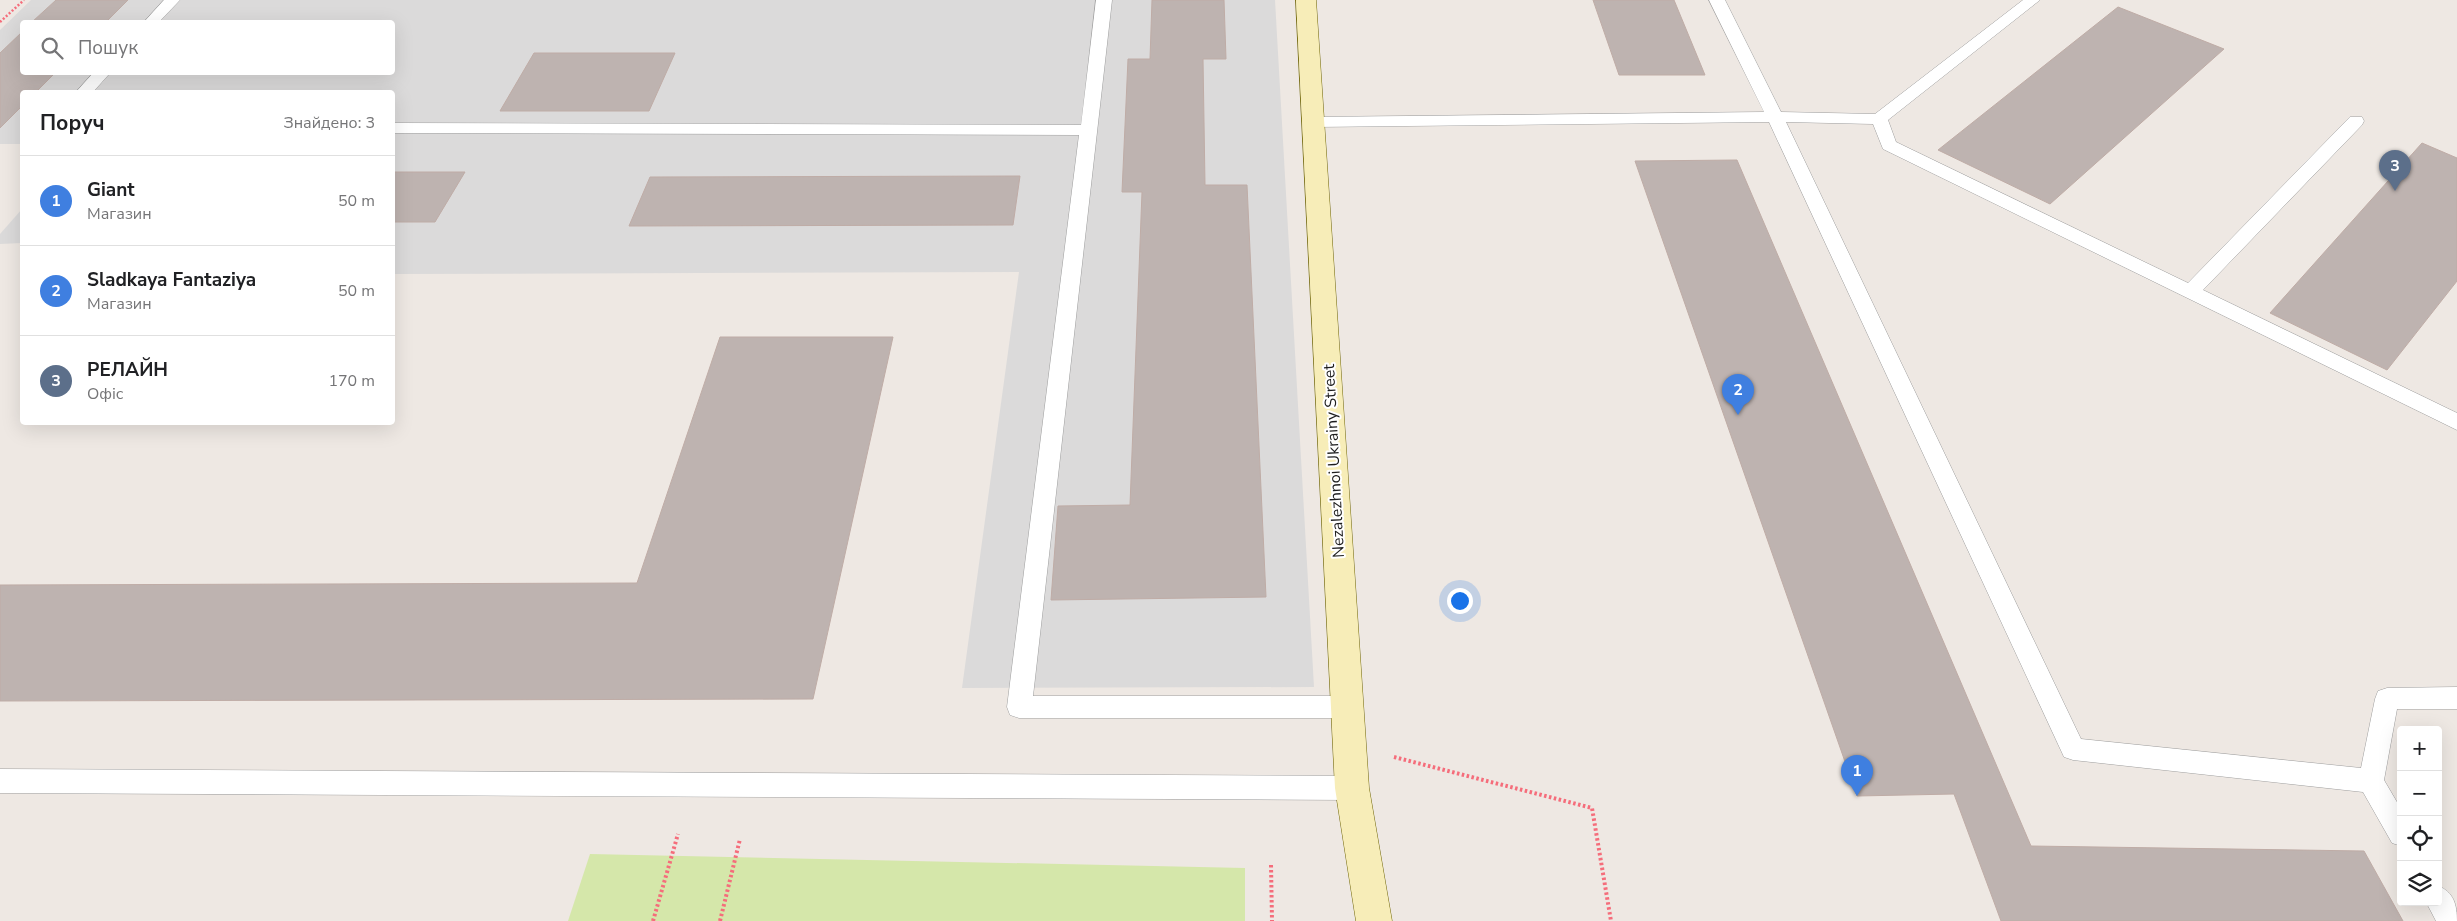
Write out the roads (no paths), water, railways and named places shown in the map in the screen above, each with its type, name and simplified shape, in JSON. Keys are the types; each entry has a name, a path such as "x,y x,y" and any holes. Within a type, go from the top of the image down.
{"street":[{"name":"Nezalezhnoi Ukrainy Street","path":"1306,0 1352,788 1374,921"}],"lane":[{"path":"153,20 172,0"},
{"path":"1104,0 1019,707 1348,707"},
{"path":"1717,0 2073,749 2371,781"},
{"path":"1313,122 1774,117 1879,118 2032,0"},
{"path":"86,90 100,75"},
{"path":"1879,118 1889,145 2457,422"},
{"path":"2191,292 2356,121"},
{"path":"395,128 1088,130"},
{"path":"2397,827 2371,781 2387,699 2457,698"},
{"path":"0,781 1352,788"},
{"path":"2442,906 2451,921"}],"place":[{"name":"РЕЛАЙН","path":"2395,191"},
{"name":"Sladkaya Fantaziya","path":"1738,415"},
{"name":"Giant","path":"1857,796"}]}
